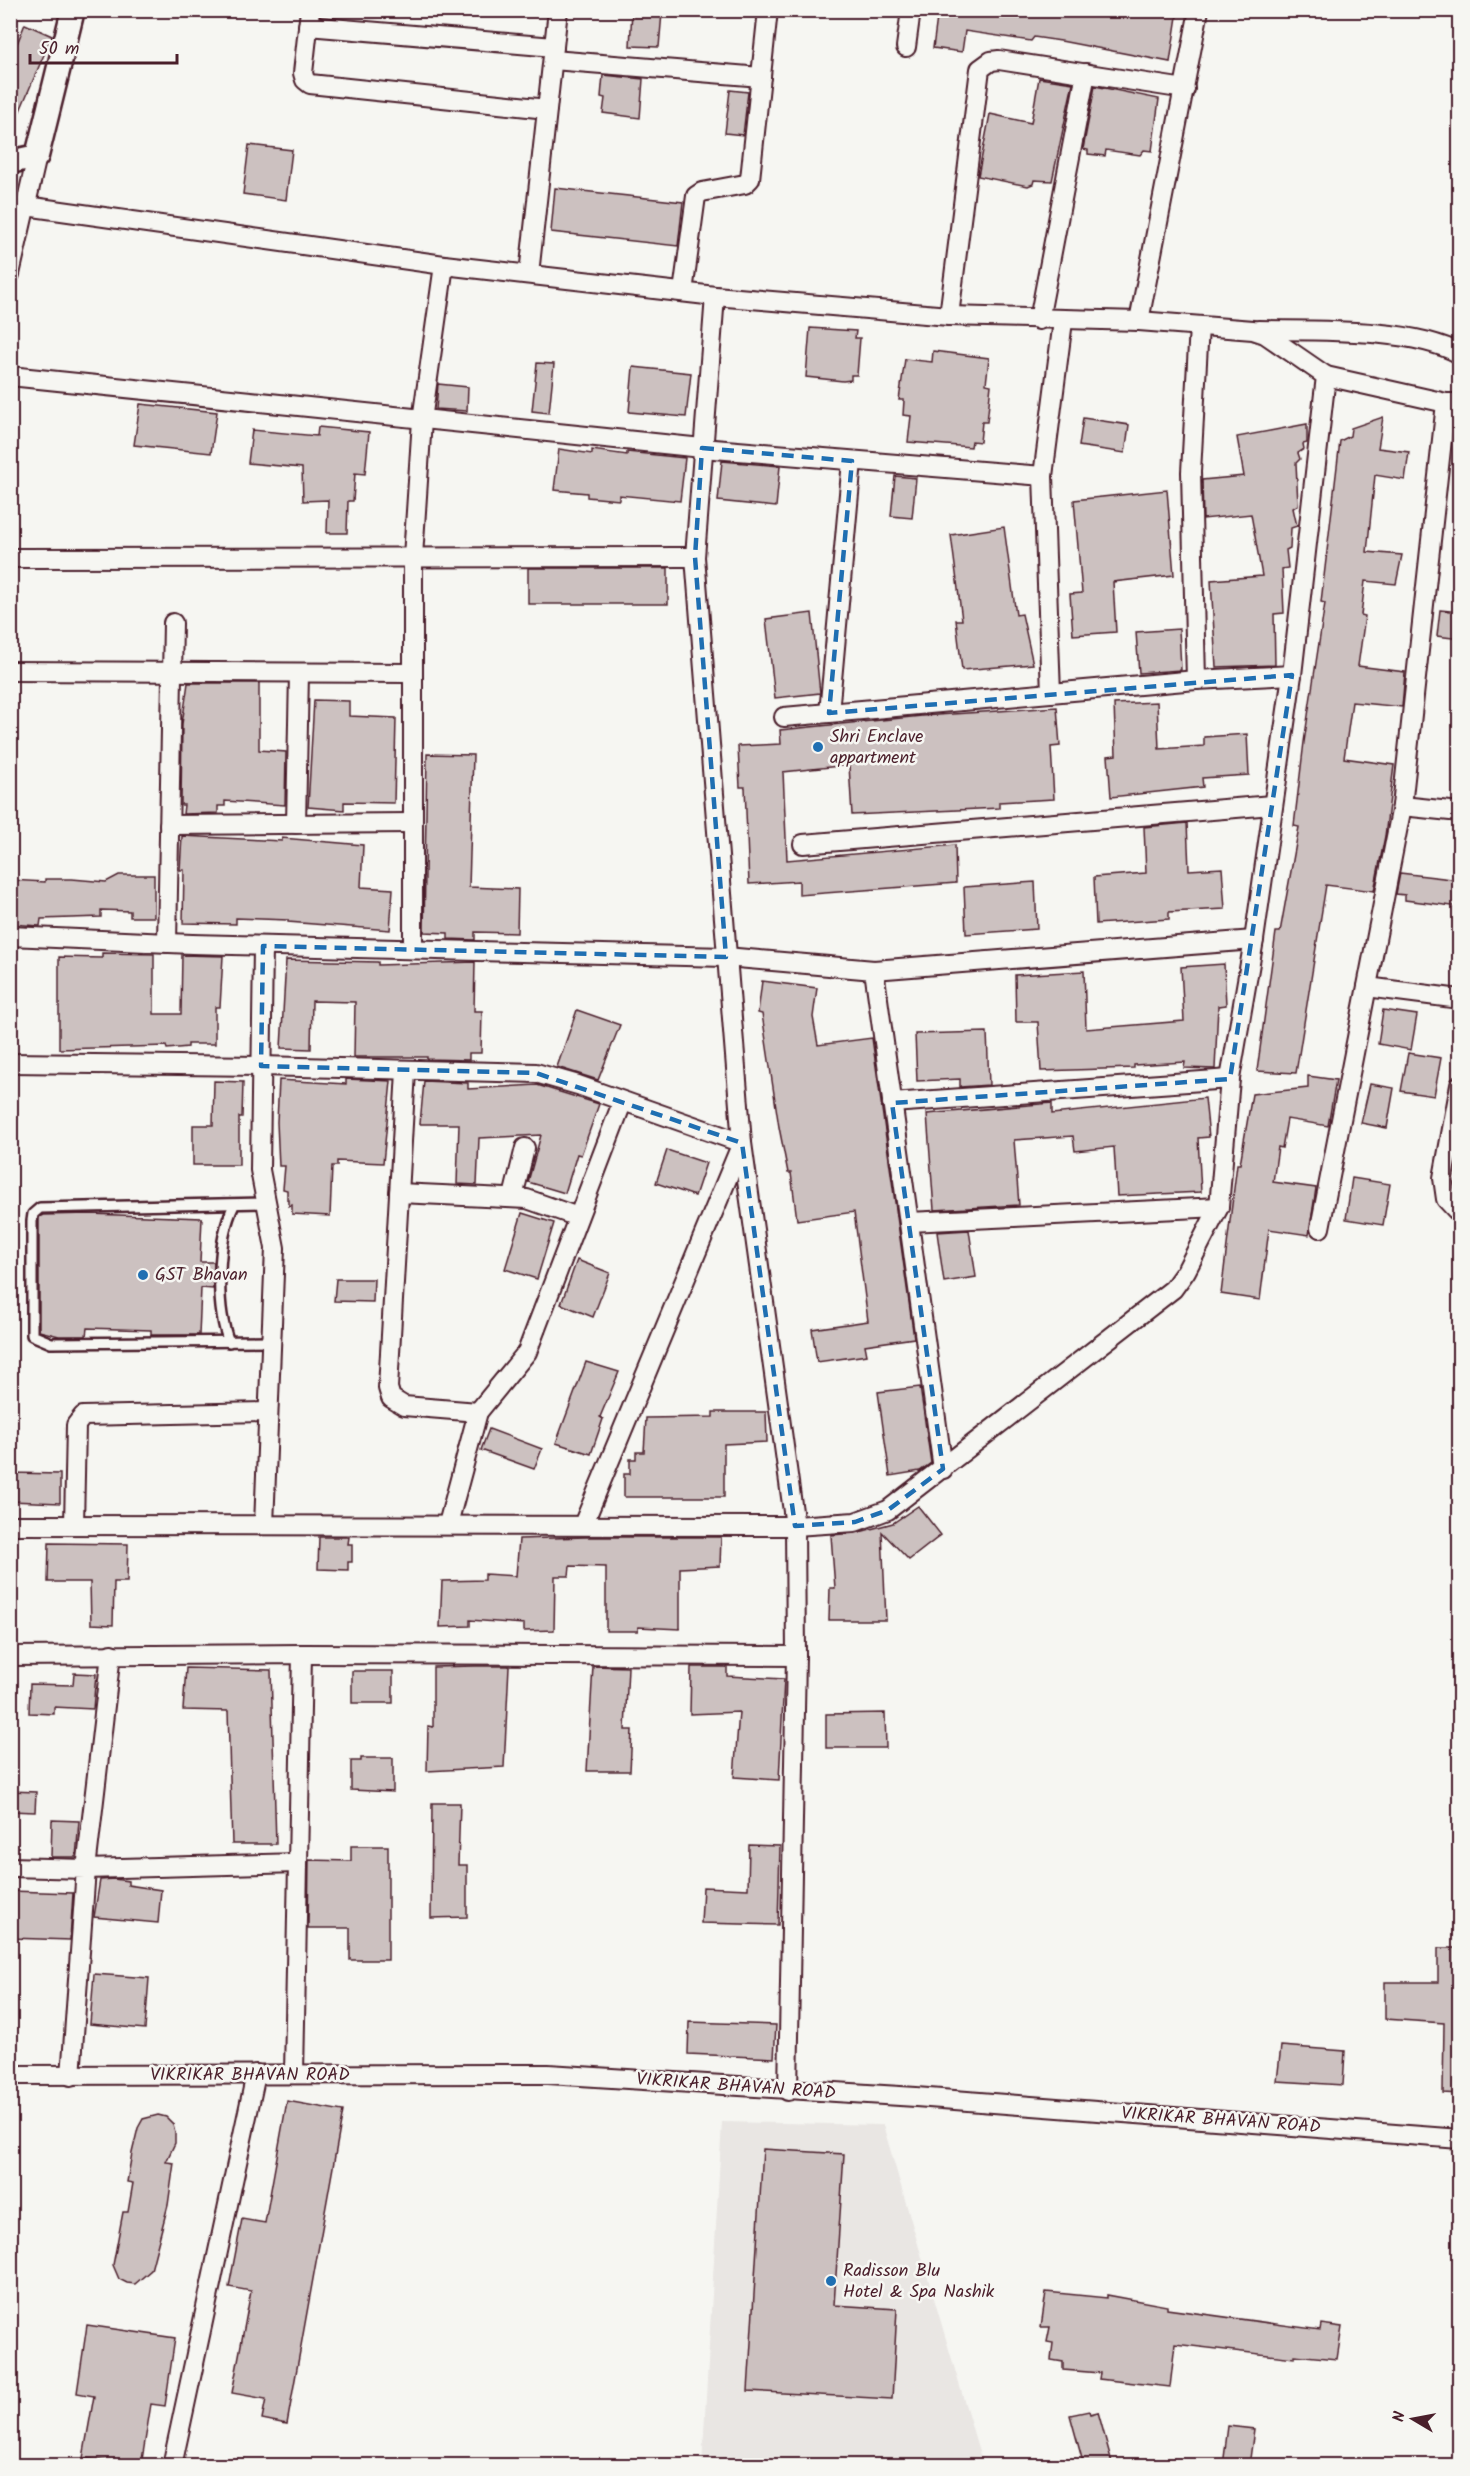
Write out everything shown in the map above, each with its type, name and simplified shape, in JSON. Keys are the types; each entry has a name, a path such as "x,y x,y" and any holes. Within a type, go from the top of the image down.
{"street":[{"path":"10,274 73,10"},
{"path":"530,274 558,10"},
{"path":"682,292 696,196 702,192 745,184 750,178 768,10"},
{"path":"906,47 911,10"},
{"path":"1139,321 1199,10"},
{"path":"547,109 310,84 305,80 303,73 309,18 554,54 761,77"},
{"path":"949,316 980,69 991,61 999,60 1185,89"},
{"path":"1039,320 1086,73"},
{"path":"10,162 37,156"},
{"path":"26,206 444,265 715,296 949,316 1063,321 1139,321 1253,330 1332,332 1428,341 1460,354"},
{"path":"413,949 413,557 422,420 444,265"},
{"path":"715,296 695,557 742,1143 795,1526 796,1656 788,2091"},
{"path":"1051,693 1043,476 1063,321"},
{"path":"1196,680 1191,472 1199,326"},
{"path":"1253,330 1265,334 1326,376 1455,408 1402,806 1320,1228"},
{"path":"10,376 702,448 1043,476"},
{"path":"10,1525 795,1526 855,1522 888,1510 1173,1289 1186,1271 1219,1207 1230,1079 1254,940 1292,675 1326,376"},
{"path":"829,713 852,461"},
{"path":"10,558 695,557"},
{"path":"167,943 174,623"},
{"path":"10,671 413,673"},
{"path":"296,824 299,673"},
{"path":"784,717 1196,680 1292,675"},
{"path":"803,844 1272,806"},
{"path":"1402,806 1460,812"},
{"path":"169,825 413,823"},
{"path":"10,936 263,946 726,957 874,970 1254,940"},
{"path":"263,946 260,1170 275,1248 264,1525"},
{"path":"874,970 943,1469"},
{"path":"1367,987 1460,999"},
{"path":"10,1063 536,1073 578,1085 622,1103 742,1143"},
{"path":"406,1071 388,1388 391,1398 404,1406 478,1412"},
{"path":"892,1103 1230,1079"},
{"path":"1460,1085 1443,1178 1446,1199 1460,1214"},
{"path":"448,1524 478,1412 527,1352 622,1103"},
{"path":"583,1525 742,1143"},
{"path":"513,1197 525,1148"},
{"path":"399,1193 513,1197 540,1203 578,1217"},
{"path":"909,1222 1219,1207"},
{"path":"74,1525 76,1425 83,1416 268,1412"},
{"path":"71,2076 86,1869 111,1654"},
{"path":"10,1656 302,1654 796,1656"},
{"path":"294,2074 302,1654"},
{"path":"10,1867 86,1869 297,1863"},
{"path":"172,2466 256,2074"},
{"name":"VIKRIKAR BHAVAN ROAD","path":"10,2075 548,2074 788,2091 916,2097 1460,2139"}],"lane":[{"path":"265,1203 40,1208 33,1214 32,1221 32,1335 41,1341 51,1343 271,1341"},
{"path":"228,1342 222,1325 222,1249 224,1230 234,1205"}],"highlighted area":[{"path":"702,448 852,461 829,713 1292,675 1230,1079 892,1103 943,1469 888,1510 855,1522 795,1526 742,1143 536,1073 261,1066 263,946 726,957 695,557"}],"shaded area":[{"path":"722,2122 883,2125 983,2465 702,2466"}],"building":[{"path":"938,10 1178,10 1170,62 1061,41 1034,37 1031,41 965,31 962,52 933,48"},
{"path":"632,11 662,13 659,47 630,46"},
{"path":"25,24 52,36 10,134 10,50 14,51"},
{"path":"603,75 643,79 640,118 603,113 605,98 601,97"},
{"path":"1039,78 1073,83 1052,181 1034,180 1033,184 1028,186 978,176 990,114 1031,123"},
{"path":"1095,86 1159,99 1152,151 1144,150 1140,155 1106,150 1105,156 1088,154 1088,150 1083,149"},
{"path":"730,90 748,92 743,135 725,133"},
{"path":"249,145 292,150 286,200 243,194"},
{"path":"555,188 683,202 678,246 551,232"},
{"path":"810,328 856,331 855,338 860,338 857,375 851,375 851,380 843,381 806,377"},
{"path":"933,351 989,358 986,384 991,385 987,422 982,422 980,442 972,441 971,447 908,442 911,416 903,415 904,400 899,400 905,359 932,362"},
{"path":"537,363 554,364 549,413 532,411"},
{"path":"633,367 691,373 686,417 629,412"},
{"path":"438,384 468,387 467,411 436,409"},
{"path":"140,404 217,412 211,453 134,445"},
{"path":"1383,417 1378,448 1409,452 1405,480 1375,475 1367,552 1402,555 1396,584 1365,581 1361,615 1365,616 1358,666 1405,672 1402,707 1352,702 1344,758 1394,765 1385,836 1374,891 1326,885 1296,1073 1257,1071 1276,932 1280,932 1299,827 1294,826 1325,603 1321,602 1340,441 1350,436 1351,428"},
{"path":"1083,418 1129,425 1125,453 1079,446"},
{"path":"1307,424 1307,443 1303,444 1304,449 1298,453 1300,459 1296,463 1298,505 1293,508 1297,526 1291,528 1290,548 1286,550 1288,568 1282,569 1284,613 1274,614 1275,665 1216,667 1211,580 1262,576 1251,514 1203,519 1202,480 1244,476 1237,437"},
{"path":"318,427 369,432 365,474 355,473 353,501 348,501 347,533 327,533 328,500 303,501 302,468 248,463 252,430 317,436"},
{"path":"559,449 592,454 592,450 627,455 627,452 685,458 680,501 619,495 619,500 587,497 587,493 554,490"},
{"path":"722,461 780,466 776,507 718,501"},
{"path":"895,476 916,478 912,518 891,516"},
{"path":"1167,490 1174,575 1113,582 1116,632 1073,635 1070,594 1082,593 1074,500"},
{"path":"1004,527 1016,615 1022,614 1033,664 962,670 956,620 962,620 951,535"},
{"path":"528,568 668,568 668,604 528,604"},
{"path":"1440,610 1460,612 1460,639 1437,636"},
{"path":"812,613 820,693 775,698 766,619"},
{"path":"1179,629 1181,670 1139,673 1136,632"},
{"path":"188,683 259,683 259,750 286,752 285,805 225,801 225,806 218,806 218,813 183,814 184,805 181,805 182,724"},
{"path":"314,700 349,701 349,716 396,718 394,803 344,802 344,810 308,807"},
{"path":"1157,702 1159,749 1204,746 1204,737 1247,734 1249,775 1202,778 1203,787 1111,797 1108,756 1116,755 1114,704"},
{"path":"1057,707 1060,746 1051,747 1054,799 999,802 999,808 852,815 849,765 783,772 787,860 955,845 956,883 799,895 799,881 749,884 745,787 740,787 738,746 781,744 780,730 922,716"},
{"path":"427,754 473,755 469,887 518,889 517,933 475,932 475,940 448,939 448,933 424,932"},
{"path":"1187,823 1189,870 1222,868 1225,909 1169,912 1169,919 1096,924 1094,877 1146,873 1144,827"},
{"path":"182,836 282,841 282,838 363,845 361,887 393,889 390,930 288,922 288,920 236,918 236,924 183,923 184,870 180,870"},
{"path":"1400,873 1460,880 1460,907 1405,900 1405,895 1396,894"},
{"path":"119,875 154,875 154,917 130,917 130,911 101,910 101,917 41,919 40,926 10,924 10,880 45,882 45,879 72,879 106,882"},
{"path":"1035,882 1037,929 966,934 964,887"},
{"path":"102,953 154,954 154,1014 181,1014 182,955 223,956 220,1007 215,1007 215,1044 188,1044 188,1047 167,1049 166,1046 59,1049 59,957 102,958"},
{"path":"286,960 378,962 378,965 475,962 474,1011 482,1011 481,1053 469,1053 469,1060 427,1059 427,1057 354,1057 355,1002 312,1001 311,1049 281,1048"},
{"path":"1224,964 1226,1005 1218,1006 1215,1069 1184,1068 1185,1062 1134,1065 1134,1068 1041,1071 1038,1022 1016,1022 1015,975 1084,971 1086,1029 1184,1021 1181,967"},
{"path":"762,981 817,988 813,1017 818,1045 872,1038 914,1338 865,1345 867,1355 817,1362 812,1329 868,1321 854,1212 797,1220 791,1173 788,1173 779,1127 762,1014 758,1013"},
{"path":"577,1010 620,1025 598,1080 557,1067"},
{"path":"1383,1010 1417,1015 1411,1050 1378,1044"},
{"path":"987,1032 989,1085 960,1087 960,1079 917,1081 915,1034"},
{"path":"1408,1053 1441,1058 1434,1096 1401,1091"},
{"path":"1308,1076 1336,1080 1328,1126 1287,1119 1282,1148 1278,1147 1273,1182 1316,1188 1309,1235 1269,1229 1260,1300 1221,1294 1237,1164 1240,1164 1252,1094 1308,1088"},
{"path":"346,1079 391,1081 383,1163 337,1161 337,1166 332,1166 330,1216 292,1214 292,1205 289,1206 289,1200 287,1200 287,1190 283,1189 285,1166 279,1166 277,1122 279,1080 346,1084"},
{"path":"214,1081 243,1082 242,1117 239,1117 239,1165 193,1165 193,1125 213,1125"},
{"path":"424,1081 468,1083 468,1089 537,1085 599,1104 581,1155 577,1154 565,1193 528,1182 541,1135 479,1138 477,1185 457,1184 459,1124 420,1124"},
{"path":"1370,1084 1394,1088 1387,1128 1361,1123"},
{"path":"1205,1098 1209,1137 1198,1138 1201,1192 1117,1196 1114,1147 1075,1151 1073,1136 1014,1140 1019,1205 934,1210 927,1114 1052,1103 1052,1114"},
{"path":"667,1150 706,1163 695,1196 656,1183"},
{"path":"1352,1178 1390,1184 1383,1225 1346,1219"},
{"path":"522,1213 554,1223 537,1279 505,1269"},
{"name":"GST Bhavan","path":"90,1214 202,1218 200,1262 214,1262 213,1289 201,1288 199,1335 151,1335 151,1330 87,1328 86,1336 59,1336 39,1331 39,1217"},
{"path":"969,1230 976,1277 944,1282 937,1232"},
{"path":"577,1260 610,1273 593,1317 561,1304"},
{"path":"336,1279 374,1279 373,1302 334,1301"},
{"path":"586,1362 619,1372 600,1417 603,1419 591,1454 556,1443"},
{"path":"920,1387 931,1463 920,1471 890,1476 878,1392"},
{"path":"713,1412 766,1412 767,1442 724,1444 724,1497 624,1497 624,1474 630,1474 630,1459 636,1459 636,1452 644,1452 646,1418 713,1417"},
{"path":"489,1429 542,1449 534,1469 481,1450"},
{"path":"10,1473 60,1474 60,1503 10,1501"},
{"path":"918,1506 941,1535 909,1560 882,1532 886,1620 829,1620 830,1588 835,1588 831,1535 856,1533 893,1523"},
{"path":"319,1537 349,1537 348,1544 352,1544 352,1562 348,1562 348,1570 318,1569"},
{"path":"721,1537 720,1566 680,1568 680,1629 638,1627 638,1631 606,1631 606,1567 570,1566 569,1576 555,1576 554,1630 524,1631 524,1624 470,1620 470,1626 440,1627 442,1581 485,1580 485,1574 516,1576 519,1539"},
{"path":"49,1543 128,1544 127,1582 114,1582 113,1625 91,1624 90,1582 48,1582"},
{"path":"509,1666 504,1767 427,1771 428,1726 433,1727 433,1667"},
{"path":"593,1666 628,1667 625,1730 632,1730 630,1771 587,1771"},
{"path":"691,1667 727,1667 727,1676 784,1679 779,1780 734,1777 739,1712 690,1714"},
{"path":"186,1668 271,1670 276,1844 232,1844 228,1711 183,1710"},
{"path":"352,1671 393,1671 393,1703 352,1703"},
{"path":"74,1673 96,1674 93,1709 54,1707 54,1714 29,1713 30,1684 73,1685"},
{"path":"885,1713 886,1748 826,1748 826,1714"},
{"path":"361,1758 393,1758 393,1792 351,1790 351,1761 361,1761"},
{"path":"10,1791 36,1792 35,1812 10,1811"},
{"path":"432,1803 460,1803 458,1865 467,1865 467,1917 431,1918"},
{"path":"52,1820 79,1821 76,1857 51,1857"},
{"path":"749,1845 780,1846 778,1925 701,1923 703,1887 748,1889"},
{"path":"351,1846 388,1846 388,1960 350,1960 350,1928 308,1928 309,1860 351,1861"},
{"path":"100,1880 128,1881 128,1885 161,1890 158,1923 94,1917"},
{"path":"10,1891 73,1893 70,1940 10,1938"},
{"path":"1438,1948 1460,1948 1460,2094 1443,2093 1444,2023 1385,2019 1385,1982 1438,1982"},
{"path":"94,1974 149,1978 145,2029 90,2024"},
{"path":"689,2022 776,2025 774,2058 688,2054"},
{"path":"1281,2046 1345,2051 1343,2085 1277,2081"},
{"path":"287,2101 343,2111 287,2424 262,2419 266,2399 232,2393 251,2291 229,2287 242,2219 265,2223"},
{"path":"158,2115 166,2117 173,2124 175,2132 175,2143 166,2162 174,2163 168,2205 151,2270 135,2284 127,2283 119,2279 113,2265 123,2212 128,2212 133,2183 127,2182 132,2153 138,2128 143,2119"},
{"path":"763,2149 844,2154 834,2305 897,2309 892,2399 748,2391"},
{"path":"1046,2292 1107,2298 1107,2295 1167,2306 1167,2309 1320,2330 1321,2324 1342,2327 1337,2359 1294,2355 1294,2358 1175,2344 1170,2387 1099,2379 1100,2373 1063,2370 1063,2362 1051,2360 1053,2343 1047,2342 1050,2327 1041,2327"},
{"path":"87,2325 175,2338 165,2406 151,2404 141,2466 83,2458 94,2396 77,2393"},
{"path":"1089,2411 1090,2414 1098,2412 1113,2466 1084,2466 1070,2415"},
{"path":"1228,2426 1254,2429 1249,2466 1223,2466"}],"place":[{"name":"Shri Enclave appartment","path":"818,747"},
{"name":"GST Bhavan","path":"143,1275"},
{"name":"Radisson Blu Hotel & Spa Nashik","path":"831,2281"}]}
